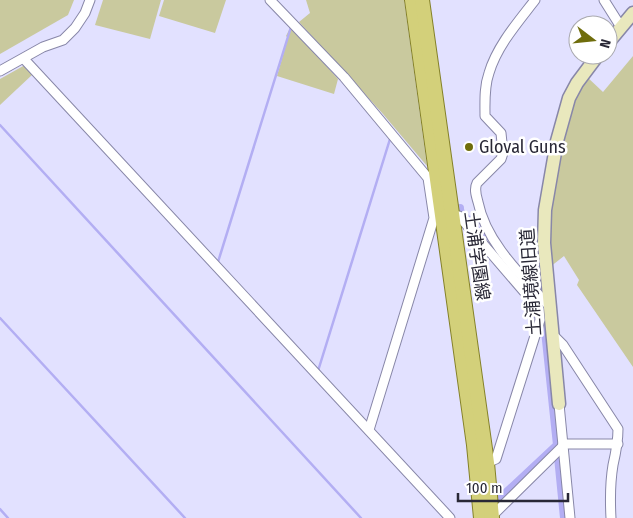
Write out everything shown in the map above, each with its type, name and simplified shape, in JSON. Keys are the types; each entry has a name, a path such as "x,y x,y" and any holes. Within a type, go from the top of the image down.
{"main road":[{"name":"土浦学園線","path":"412,0 443,216 482,464 488,517"},
{"name":"土浦学園線","path":"422,0 438,179"}],"street":[{"path":"0,71 43,48 63,40 75,28 85,13 90,0"},
{"path":"270,0 438,179 443,216 369,427"},
{"path":"535,0 511,32 498,53 489,73 486,88 485,116 501,133 503,153 501,159 477,183 475,188 480,211 492,240 550,307"},
{"path":"604,0 621,27"},
{"path":"618,31 633,13"},
{"path":"24,58 369,427 450,518"},
{"name":"土浦境線旧道","path":"570,518 544,244 544,210 555,149 569,98 590,65"},
{"path":"443,216 459,216 538,309 540,320 496,459 482,464"},
{"path":"484,246 492,240"},
{"path":"553,334 563,345 618,429 618,444 613,466 610,498 611,518"},
{"path":"488,517 563,445 618,444"}],"green space":[{"path":"0,0 74,0 68,15 0,54"},
{"path":"103,0 161,0 150,39 95,25"},
{"path":"164,0 226,0 215,33 159,16"},
{"path":"306,0 404,0 427,166 383,114 299,22 310,13"},
{"path":"291,26 338,79 334,94 277,76 288,38 286,36"},
{"path":"633,56 633,367 577,285 579,280 564,256 550,267 548,216 560,144 573,98 586,76 603,92"},
{"path":"25,65 33,74 0,105 0,79"}],"waterway":[{"path":"218,262 291,27"},
{"path":"0,125 361,518"},
{"path":"318,371 390,139"},
{"path":"460,208 460,211 484,238"},
{"path":"499,499 557,445 543,312"},
{"path":"0,318 185,518"},
{"path":"558,457 564,518"},
{"path":"0,509 8,518"}],"place":[{"name":"Gloval Guns","path":"469,147"}]}
